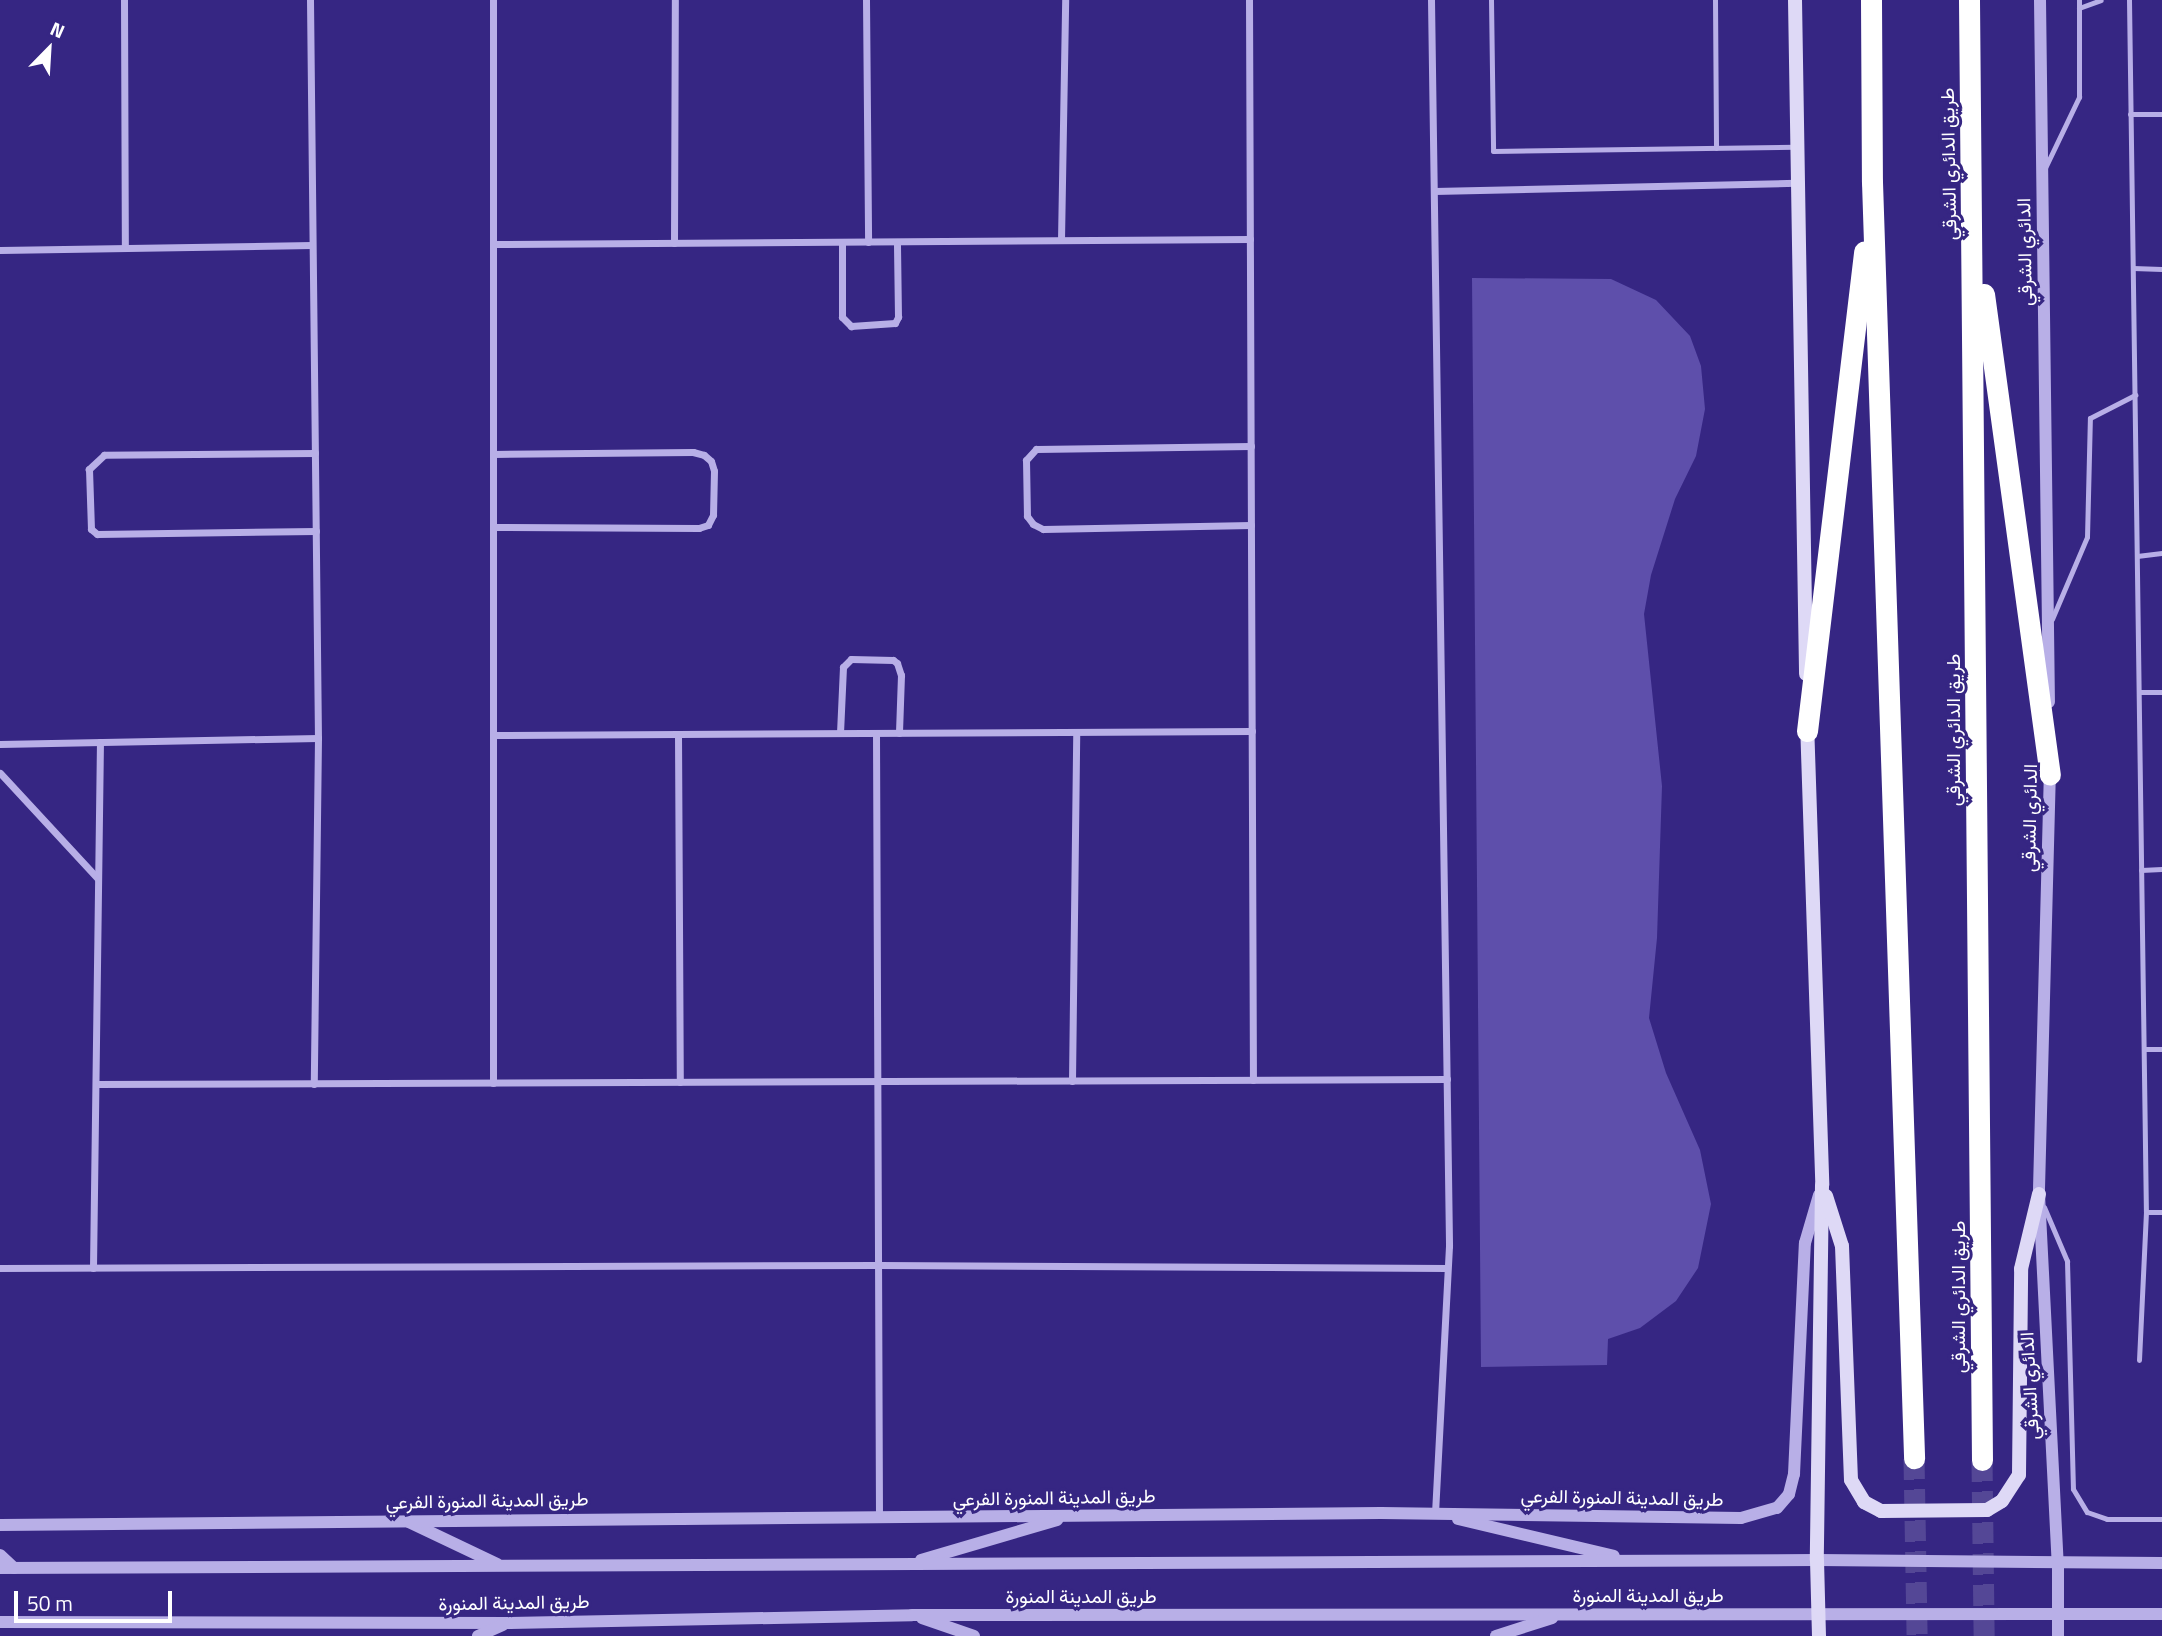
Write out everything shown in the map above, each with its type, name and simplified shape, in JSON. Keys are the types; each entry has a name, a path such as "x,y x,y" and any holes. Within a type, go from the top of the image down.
{"highway":[{"path":"1871,0 1872,183 1914,1458"},
{"name":"طريق الدائري الشرقي","path":"1969,0 1982,1460"},
{"path":"1807,731 1872,183"},
{"path":"1972,206 2050,774"}],"main road":[{"path":"1795,0 1807,731 1822,1185 1817,1560 1819,1636"},
{"path":"1822,1185 1842,1245 1851,1480 1864,1502 1881,1511 1987,1510 2002,1501 2019,1475 2021,1269 2039,1194"}],"street":[{"path":"124,0 125,248"},
{"path":"310,0 318,737 314,1084"},
{"path":"493,0 493,1083"},
{"path":"674,243 675,0"},
{"path":"866,0 868,242"},
{"path":"1061,240 1065,0"},
{"path":"1249,0 1253,1080"},
{"path":"1431,0 1447,1079 1447,1268 1435,1513 1635,1561"},
{"name":"الدائري الشرقي","path":"2040,0 2050,774 2039,1194 2058,1636"},
{"path":"1434,191 1796,183"},
{"path":"493,244 1250,239"},
{"path":"842,242 842,317 851,326 895,323 898,317 897,242"},
{"path":"0,250 312,246"},
{"path":"1251,446 1036,449 1026,460 1027,516 1033,524 1043,528 1251,525"},
{"path":"493,454 693,452 704,454 711,461 714,471 713,515 708,525 699,528 493,527"},
{"path":"315,453 104,455 96,459 89,469 91,529 97,534 316,531"},
{"path":"840,733 843,667 851,659 893,660 897,663 901,675 899,733"},
{"path":"493,735 1252,731"},
{"path":"1072,1081 1076,732"},
{"path":"876,733 879,1517"},
{"path":"678,734 680,1082"},
{"path":"0,744 318,737"},
{"path":"93,1268 100,741"},
{"path":"0,773 98,879"},
{"path":"96,1084 1447,1079"},
{"name":"طريق المدينة المنورة الفرعي","path":"0,1525 1074,1514 1435,1513 1726,1519 1777,1508 1789,1494 1794,1474 1805,1243 1822,1185"},
{"path":"0,1268 878,1265 1447,1268"},
{"path":"907,1564 1074,1514"},
{"path":"405,1520 500,1566"},
{"path":"0,1555 14,1567"},
{"name":"طريق المدينة المنورة","path":"0,1568 1817,1560 2162,1563"},
{"name":"طريق المدينة المنورة","path":"0,1622 510,1623 912,1615 2162,1614"},
{"path":"912,1615 974,1636"},
{"path":"1496,1636 1563,1615"},
{"path":"478,1636 510,1623"}],"lane":[{"path":"1491,0 1493,151 1796,147"},
{"path":"1715,0 1716,148"},
{"path":"2042,174 2079,97 2079,0"},
{"path":"2079,8 2101,0"},
{"path":"2129,0 2146,1212 2139,1360"},
{"path":"2130,114 2162,114"},
{"path":"2133,268 2162,269"},
{"path":"2048,628 2087,537 2090,418 2135,395"},
{"path":"2137,556 2162,553"},
{"path":"2139,692 2162,692"},
{"path":"2141,870 2162,869"},
{"path":"2144,1049 2162,1049"},
{"path":"2039,1194 2067,1261 2073,1489 2087,1512 2107,1519 2162,1519"},
{"path":"2146,1212 2162,1212"}],"building":[{"path":"1472,278 1611,279 1656,300 1690,336 1701,366 1705,409 1696,456 1675,499 1651,575 1644,614 1662,786 1657,938 1649,1018 1666,1073 1700,1150 1711,1204 1698,1268 1676,1301 1640,1328 1608,1339 1607,1365 1481,1367"}],"tunnel":[{"path":"1914,1458 1917,1636"},
{"path":"1982,1460 1984,1636"}]}
